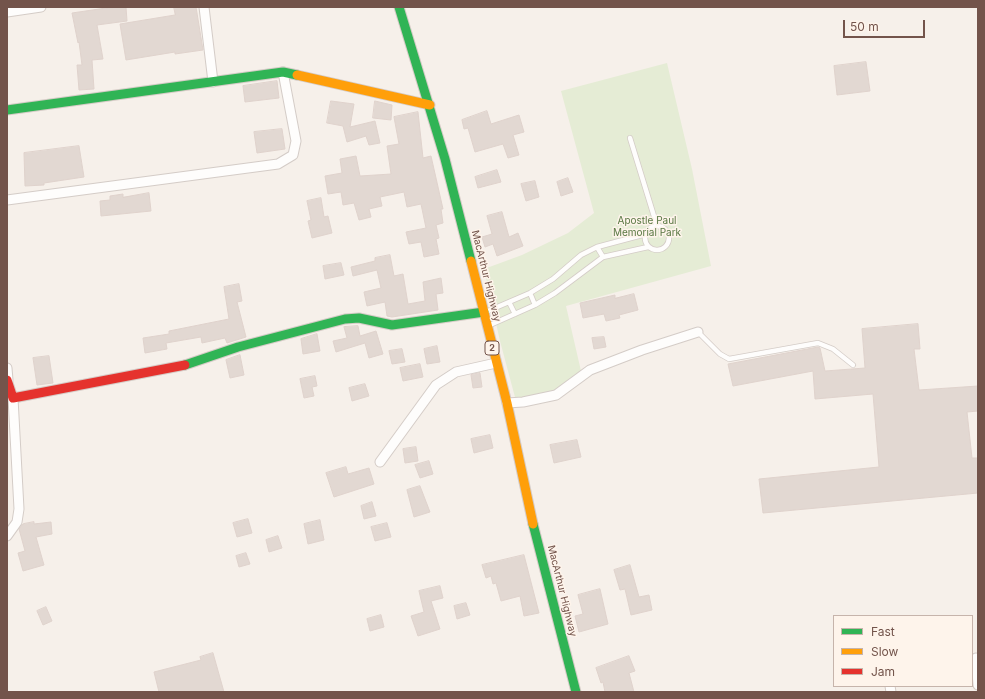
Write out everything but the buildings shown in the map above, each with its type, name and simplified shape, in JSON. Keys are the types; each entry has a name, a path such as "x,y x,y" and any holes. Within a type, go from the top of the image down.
{"main road":[{"name":"MacArthur Highway","path":"399,7 430,105 484,312 507,403 528,503 576,692"},
{"path":"7,110 283,72 430,105"},
{"path":"7,380 13,398 178,368 238,347 345,319 358,318 392,325 484,312"}],"street":[{"path":"7,12 41,7"},
{"path":"204,7 213,82"},
{"path":"7,200 270,165 285,161 293,155 296,141 283,72"},
{"path":"507,403 523,402 556,395 590,370 642,350 698,332"},
{"path":"380,462 436,385 456,372 496,363"},
{"path":"7,368 7,380"},
{"path":"7,536 17,522 19,509 13,398"},
{"path":"975,658 978,685"}],"lane":[{"path":"630,138 657,226"},
{"path":"484,312 530,293 553,279 581,255 598,247 646,234 652,227 657,226 662,227 668,234 668,243 662,250 648,247 603,257 555,293 487,327"},
{"path":"646,234 645,238 648,247"},
{"path":"598,247 603,257"},
{"path":"530,293 535,304"},
{"path":"509,302 514,314"},
{"path":"698,332 720,354 728,359 818,343 832,349 852,366"}],"green space":[{"name":"Apostle Paul Memorial Park","path":"667,63 692,169 711,266 566,306 581,371 556,391 516,401 500,341 484,269 522,255 568,233 594,213 561,91"}],"traffic: fast":[{"path":"399,7 445,159 471,261"},
{"path":"7,110 283,72 297,75"},
{"path":"185,365 238,347 345,319 359,318 392,325 484,312"},
{"path":"533,524 576,692"}],"traffic: slow":[{"path":"297,75 430,105"},
{"path":"471,261 507,403 533,524"}],"traffic: jam":[{"path":"7,380 13,398 185,365"}]}
